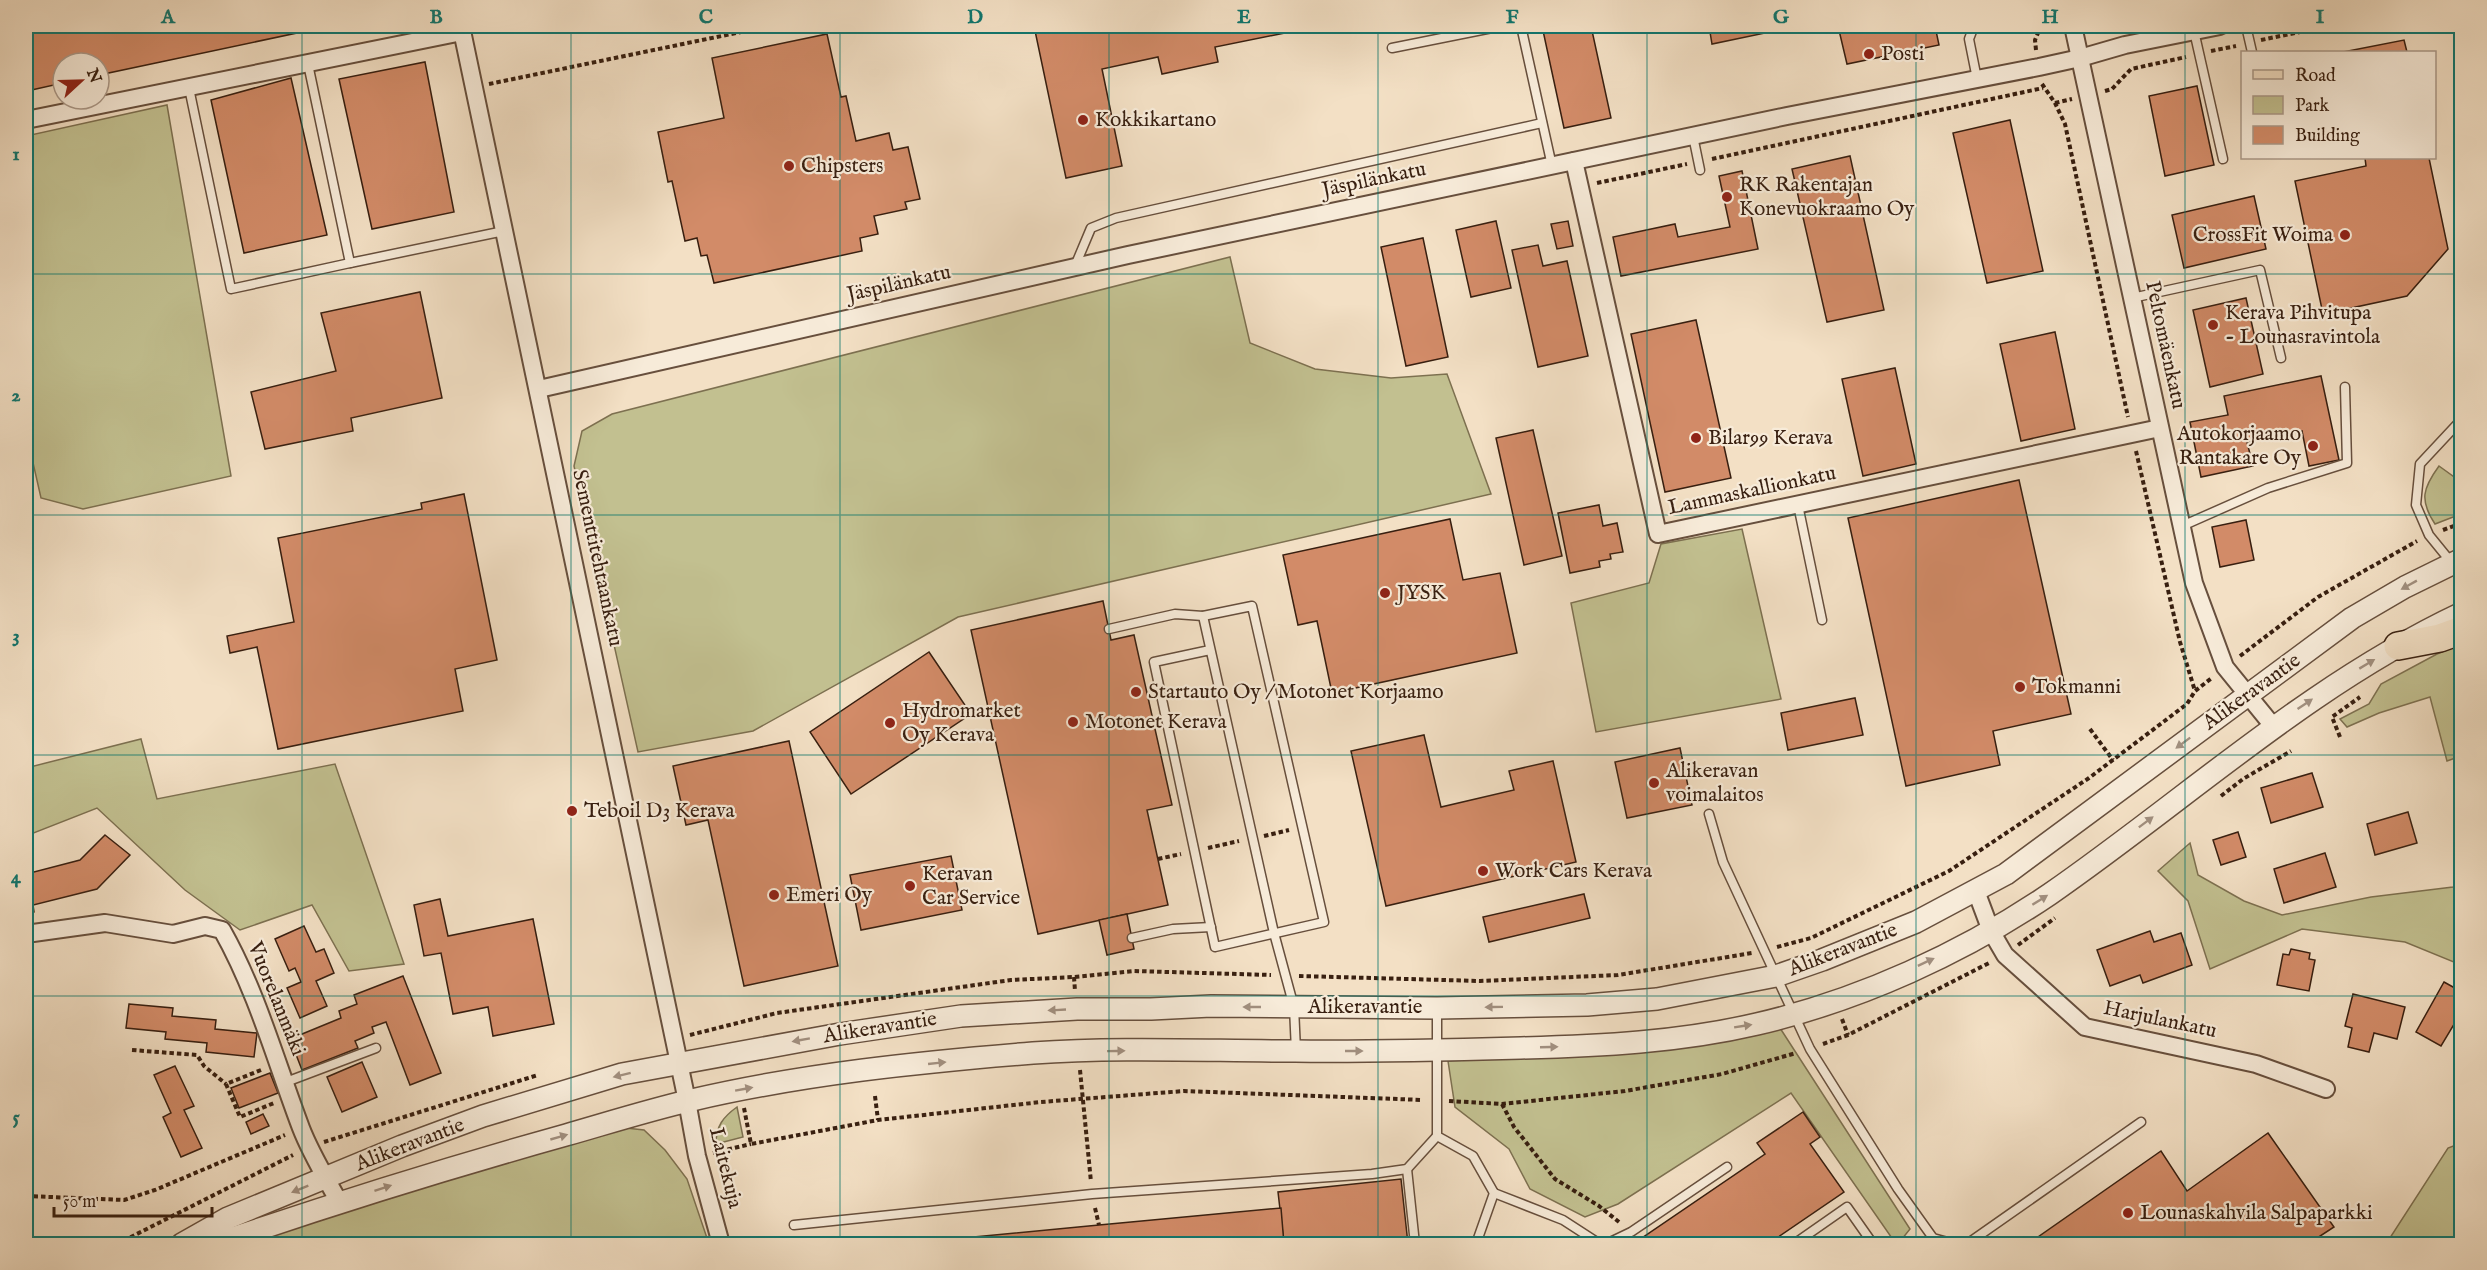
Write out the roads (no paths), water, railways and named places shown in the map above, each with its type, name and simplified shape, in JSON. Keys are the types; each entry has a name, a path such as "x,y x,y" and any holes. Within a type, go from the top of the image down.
{"main road":[{"path":"2398,646 2440,638 2462,630"}],"street":[{"name":"Peltomäenkatu","path":"2073,26 2194,583 2225,667 2273,726"},
{"name":"Jäspilänkatu","path":"539,389 1075,267 1693,136 2039,67 2125,45 2220,26"},
{"path":"26,120 308,64 462,29"},
{"name":"Sementtitehtaankatu","path":"462,29 687,1101"},
{"name":"Lammaskallionkatu","path":"1574,161 1658,534 2160,428"},
{"name":"Alikeravantie","path":"182,1245 228,1218 402,1146 483,1116 622,1074 735,1052 961,1016 1077,1009 1437,1008 1587,1005 1657,999 1776,976 1916,922 2006,874 2352,618 2456,561"},
{"name":"Alikeravantie","path":"207,1245 423,1175 687,1101 741,1090 879,1069 1036,1053 1211,1050 1296,1052 1620,1045 1755,1024 1793,1014 1836,1001 1893,978 1990,931 2056,889 2273,726 2337,682 2398,646 2462,613"},
{"name":"Harjulankatu","path":"1976,891 1990,931 2005,955 2085,1027 2256,1064 2326,1089"},
{"name":"Vuorelanmäki","path":"26,934 105,923 173,934 204,926 222,930 232,948 279,1064 301,1127 339,1202"},
{"name":"Laitekuja","path":"687,1101 697,1156 722,1245"}],"lane":[{"path":"1392,48 1502,26"},
{"path":"1521,26 1551,166"},
{"path":"1974,26 1969,39 1977,79"},
{"path":"2246,26 2252,51"},
{"path":"2194,31 2223,159"},
{"path":"308,64 350,263"},
{"path":"189,88 231,289 504,231"},
{"path":"1075,267 1091,228 1116,218 1542,123"},
{"path":"1693,136 1700,166"},
{"path":"2132,298 2260,270 2281,358"},
{"path":"2182,526 2268,488 2347,463 2345,387"},
{"path":"2456,561 2429,535 2416,505 2420,464 2462,419"},
{"path":"1798,505 1822,620"},
{"path":"1109,629 1175,614 1203,616 1252,606 1324,922 1215,947 1154,662 1210,650"},
{"path":"1203,616 1274,933 1294,1007 1296,1052"},
{"path":"1709,814 1724,862 1810,1049 1898,1189 1933,1238 1955,1245"},
{"path":"1132,938 1173,929 1211,927"},
{"path":"794,1225 1092,1194 1407,1169 1437,1136 1437,1008"},
{"path":"288,1089 376,1048"},
{"path":"1967,1245 2141,1122"},
{"path":"1437,1136 1473,1156 1494,1193 1563,1220 1600,1245"},
{"path":"1606,1245 1630,1232 1727,1167"},
{"path":"1407,1169 1415,1245"},
{"path":"1476,1245 1494,1193"},
{"path":"1794,1245 1847,1207 1873,1245"},
{"path":"1923,1245 1933,1238"}],"place":[{"name":"Posti","path":"1869,54"},
{"name":"Kokkikartano","path":"1083,120"},
{"name":"Chipsters","path":"789,166"},
{"name":"RK Rakentajan Konevuokraamo Oy","path":"1727,197"},
{"name":"CrossFit Woima","path":"2345,235"},
{"name":"Kerava Pihvitupa - Lounasravintola","path":"2213,325"},
{"name":"Bilar99 Kerava","path":"1696,438"},
{"name":"Autokorjaamo Rantakare Oy","path":"2313,446"},
{"name":"JYSK","path":"1385,593"},
{"name":"Tokmanni","path":"2020,687"},
{"name":"Startauto Oy / Motonet Korjaamo","path":"1136,692"},
{"name":"Motonet Kerava","path":"1073,722"},
{"name":"Hydromarket Oy Kerava","path":"890,723"},
{"name":"Alikeravan voimalaitos","path":"1654,783"},
{"name":"Teboil D3 Kerava","path":"572,811"},
{"name":"Work Cars Kerava","path":"1483,871"},
{"name":"Keravan Car Service","path":"910,886"},
{"name":"Emeri Oy","path":"774,895"},
{"name":"Lounaskahvila Salpaparkki","path":"2128,1213"}]}
